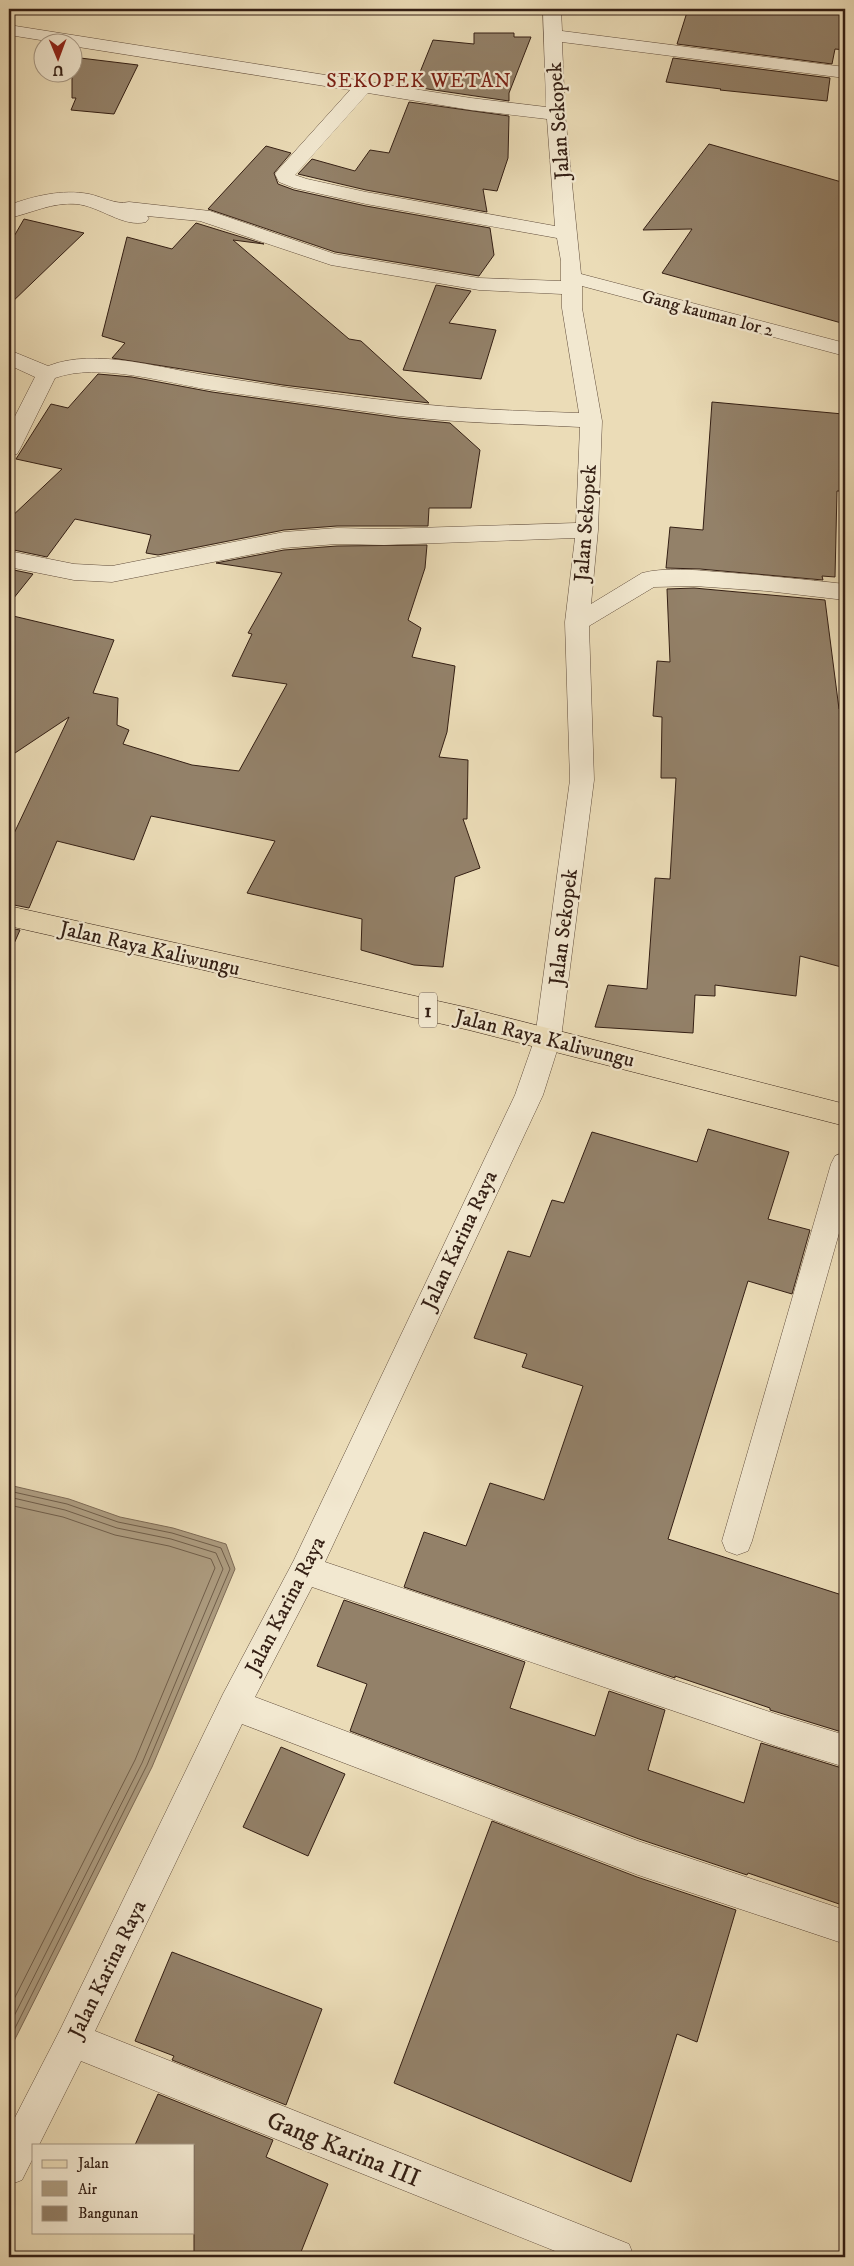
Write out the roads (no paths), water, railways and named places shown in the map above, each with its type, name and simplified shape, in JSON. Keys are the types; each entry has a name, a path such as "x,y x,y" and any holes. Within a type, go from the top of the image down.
{"main road":[{"name":"Jalan Raya Kaliwungu","path":"9,916 548,1038 845,1115"}],"street":[{"name":"Jalan Sekopek","path":"548,1038 582,780 577,622 587,530 590,421 571,288 571,261 566,234 556,114 552,9"},
{"path":"9,30 472,104 556,114"},
{"path":"553,35 845,72"},
{"path":"364,86 285,174 286,178 301,184 366,198 566,234"},
{"path":"9,212 30,204 58,198 77,198 126,210 178,228"},
{"name":"Gang kauman lor 2","path":"126,210 203,215 331,259 479,284 571,288 845,350"},
{"path":"9,357 47,374"},
{"path":"9,449 47,374 65,367 103,365 212,383 401,409 450,414 590,421"},
{"path":"9,558 74,572 112,574 284,540 337,536 384,537 587,530"},
{"path":"577,622 650,579 694,578 845,592"},
{"name":"Jalan Karina Raya","path":"9,2167 73,2040 234,1705 305,1570 529,1095 548,1038"},
{"path":"737,1540 845,1164"},
{"path":"305,1570 845,1752"},
{"path":"234,1705 638,1858 845,1928"},
{"name":"Gang Karina III","path":"73,2040 616,2257"}],"water":[{"path":"9,1485 69,1499 120,1517 173,1528 226,1544 235,1569 152,1767 9,2051"}],"district":[{"name":"SEKOPEK WETAN","path":"419,80"}]}
